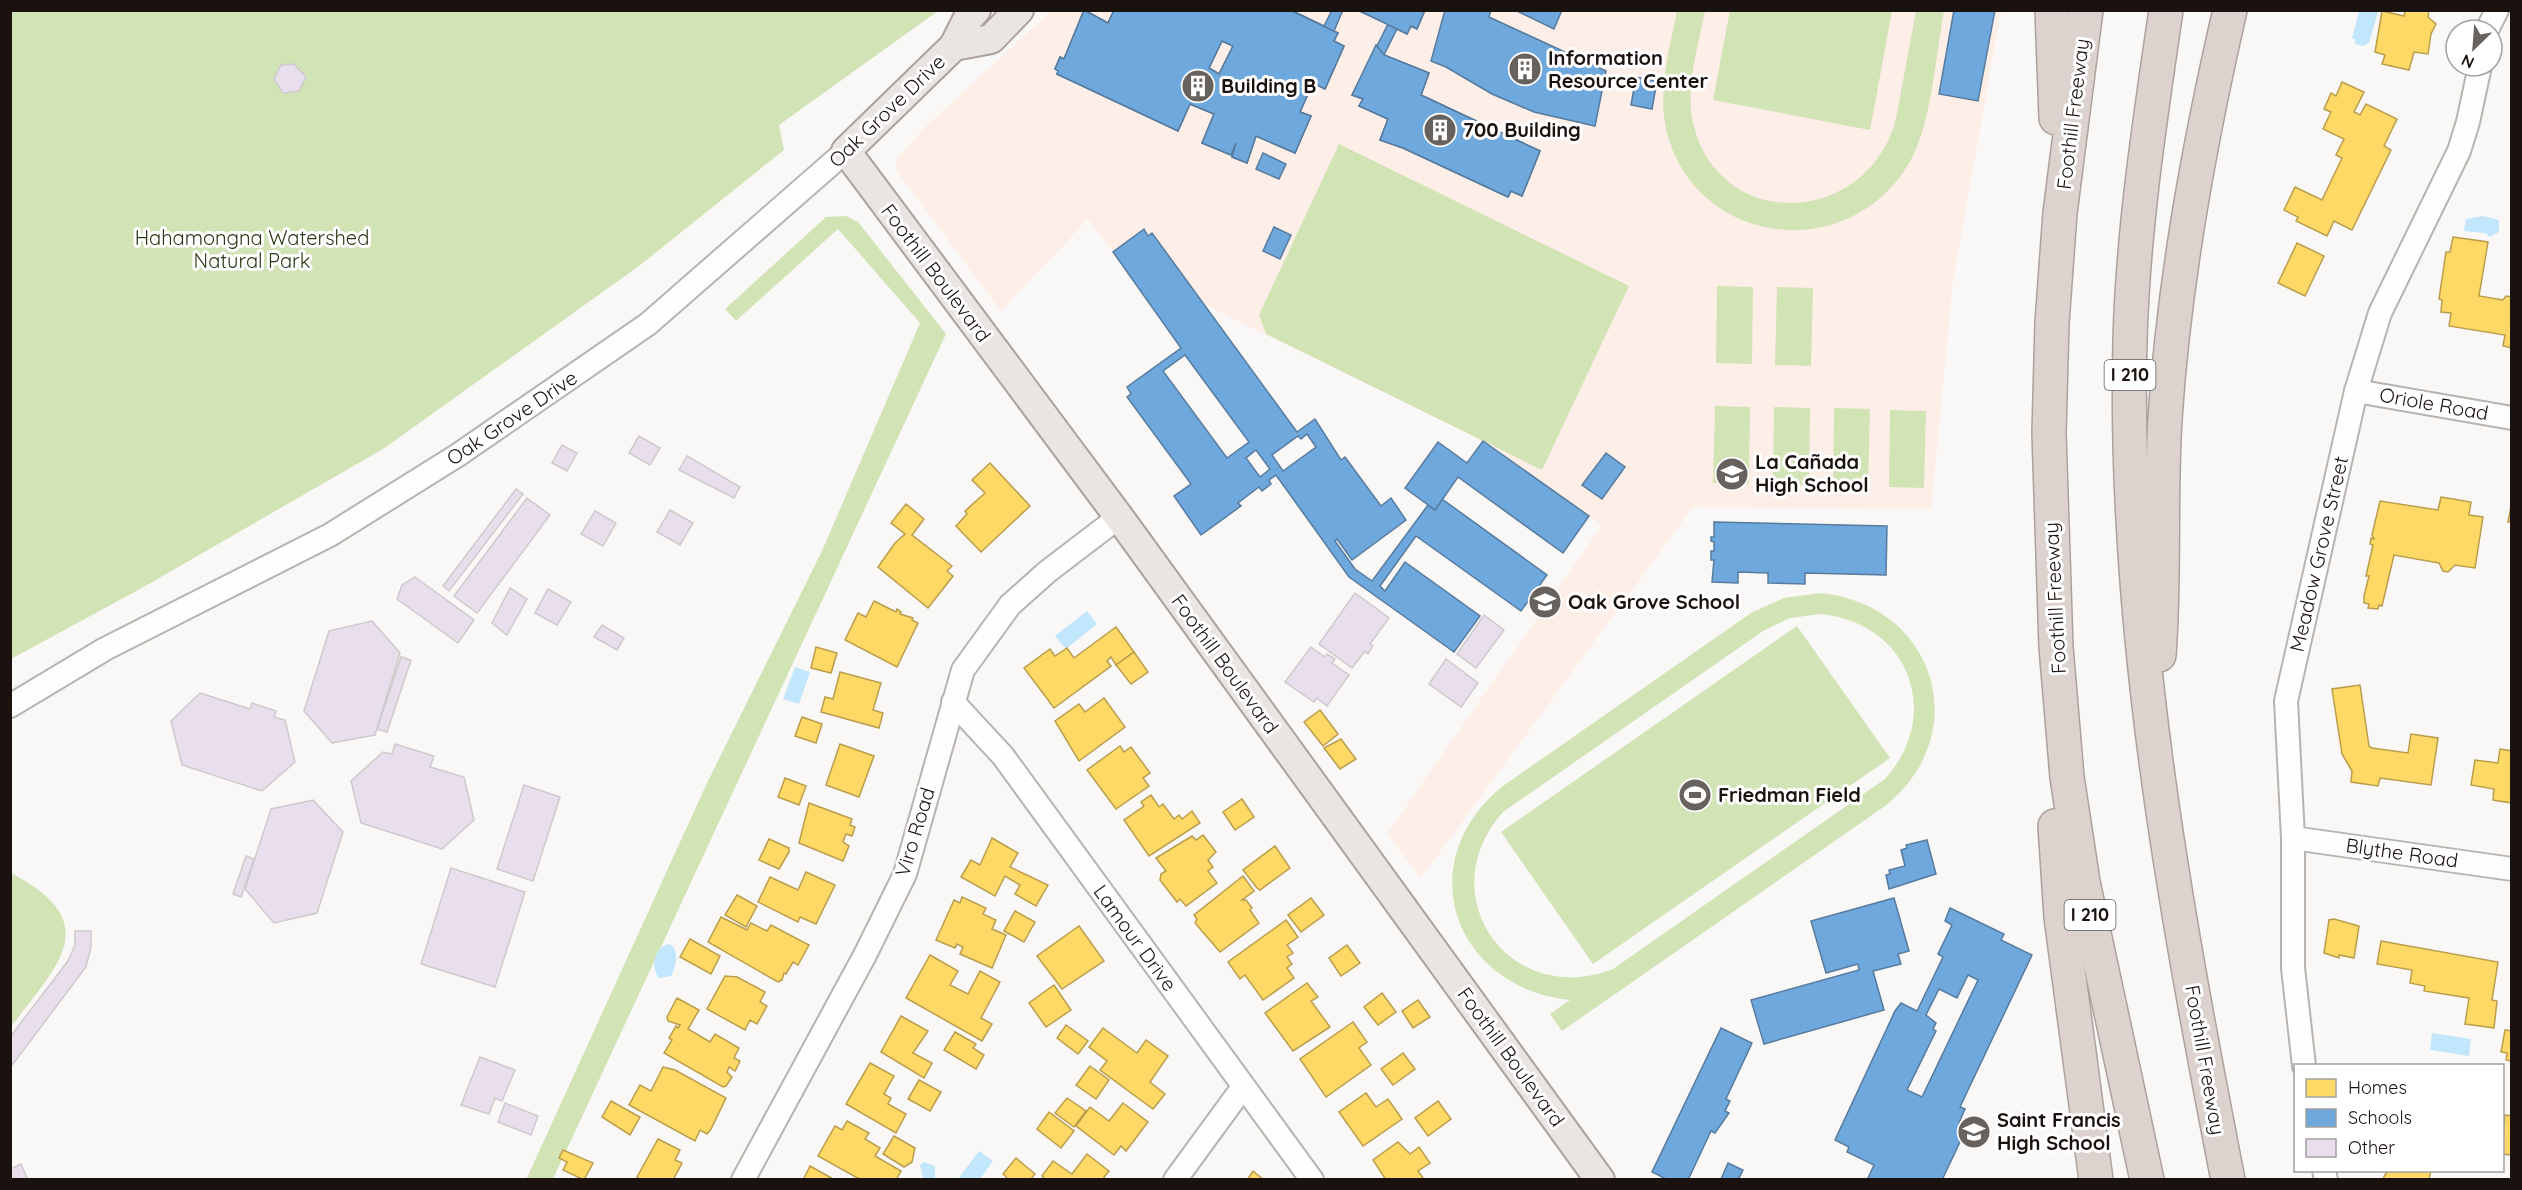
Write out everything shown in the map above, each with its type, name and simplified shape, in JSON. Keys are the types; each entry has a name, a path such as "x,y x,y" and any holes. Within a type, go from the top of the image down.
{"highway":[{"path":"2052,10 2060,213"},
{"name":"Foothill Freeway","path":"2086,10 2060,213 2052,323 2049,433 2056,647 2067,777 2083,882 2147,1179"},
{"name":"Foothill Freeway","path":"2166,10 2138,218 2130,340 2134,558 2152,741 2182,934 2228,1179"},
{"path":"2152,741 2163,609 2161,527 2165,418 2178,288 2193,184 2230,10"},
{"path":"2056,647 2055,832 2061,917 2096,1179"}],"main road":[{"name":"Oak Grove Drive","path":"846,151 954,46 967,20 976,10"},
{"name":"Oak Grove Drive","path":"954,46 991,39 1019,10"},
{"name":"Foothill Boulevard","path":"846,151 1119,517 1600,1179"}],"street":[{"name":"Meadow Grove Street","path":"2304,1064 2293,968 2293,838 2286,701 2356,390 2380,314 2459,151 2477,78"},
{"name":"Oak Grove Drive","path":"10,706 105,649 330,535 458,455 648,324 846,151"},
{"name":"Oriole Road","path":"2356,390 2511,418"},
{"name":"Viro Road","path":"743,1179 865,955 905,874 963,670 1010,605 1047,572 1119,517"},
{"name":"Lamour Drive","path":"953,702 1003,756 1312,1179"},
{"name":"Blythe Road","path":"2293,838 2511,869"},
{"path":"1175,1179 1243,1087"}],"shaded area":[{"name":"La Cañada High School","path":"1051,11 2001,11 1953,281 1931,509 1693,507 1421,878 1387,834 1602,525 1483,441 1204,304 1144,229 1113,252 1088,219 1001,311 895,169 898,157 925,127"}],"green space":[{"path":"1730,10 1892,11 1870,130 1713,100"},
{"name":"Hahamongna Watershed Natural Park","path":"11,11 938,11 779,125 784,150 639,266 383,449 140,589 11,659"},
{"path":"1677,11 1705,11 1693,69 1691,113 1694,127 1710,162 1734,186 1763,199 1795,203 1827,196 1857,180 1880,154 1896,119 1916,11 1944,11 1932,91 1922,132 1908,165 1882,196 1850,218 1815,228 1778,229 1743,220 1711,202 1686,174 1668,137 1665,121 1663,90"},
{"path":"1339,144 1629,286 1542,470 1266,334 1259,315"},
{"path":"846,216 858,222 946,334 553,1179 526,1180 707,783 822,551 920,323 838,229 736,321 725,309 826,217"},
{"path":"1717,286 1753,287 1752,364 1716,363"},
{"path":"1777,287 1813,288 1811,366 1775,365"},
{"path":"1715,406 1750,407 1749,484 1713,483"},
{"path":"1774,407 1810,408 1809,486 1773,484"},
{"path":"1834,408 1870,409 1868,487 1833,486"},
{"path":"1890,410 1926,411 1924,488 1889,487"},
{"path":"1820,593 1860,602 1891,621 1915,646 1930,676 1935,709 1929,743 1913,776 1885,806 1562,1031 1550,1014 1570,1000 1529,990 1497,972 1472,946 1457,916 1452,883 1458,849 1474,816 1503,786 1751,613 1784,598","holes":["1820,614 1850,621 1876,634 1895,652 1908,675 1914,700 1912,726 1903,753 1885,779 1613,969 1576,977 1542,973 1513,959 1492,937 1478,909 1474,878 1482,845 1503,812 1763,631 1790,618"]},
{"name":"Friedman Field","path":"1797,626 1890,758 1593,964 1501,832"},
{"path":"11,873 40,891 58,909 65,927 64,945 57,964 11,1027"}],"water":[{"path":"2359,11 2378,12 2369,43 2363,46 2355,44 2355,39 2352,38"},
{"path":"2483,216 2499,220 2499,232 2490,237 2485,233 2464,231 2466,219"},
{"path":"1087,611 1097,624 1066,649 1055,636"},
{"path":"795,667 810,672 799,704 783,699"},
{"path":"670,944 676,955 674,968 671,976 659,978 654,963 655,958 660,949"},
{"path":"2432,1033 2471,1039 2469,1056 2430,1050"},
{"path":"979,1151 993,1161 980,1179 958,1179"},
{"path":"924,1162 935,1166 935,1179 923,1179 920,1165"}],"building: Homes":[{"path":"2405,10 2429,10 2428,17 2436,24 2431,34 2428,54 2414,52 2409,70 2382,64 2385,55 2375,52 2382,11 2404,16"},
{"path":"2342,82 2364,92 2354,112 2360,115 2366,104 2397,119 2384,146 2391,150 2352,230 2334,221 2327,236 2296,221 2298,217 2284,210 2295,187 2322,200 2342,158 2336,155 2344,139 2323,129 2331,112 2324,109 2331,93 2336,96"},
{"path":"2453,237 2488,242 2479,296 2503,300 2506,296 2512,297 2512,348 2503,346 2505,335 2449,326 2451,313 2441,312 2442,300 2439,299 2446,252 2450,252"},
{"path":"2297,243 2324,256 2305,296 2278,283"},
{"path":"990,463 1030,506 981,552 956,526 967,514 965,511 985,493 972,480"},
{"path":"2441,497 2471,502 2469,515 2483,517 2475,568 2455,565 2448,572 2443,571 2439,563 2394,555 2382,606 2379,605 2378,609 2368,608 2369,604 2364,603 2369,576 2366,576 2373,545 2370,544 2371,538 2374,539 2372,535 2380,501 2438,510"},
{"path":"2512,501 2512,522 2508,522"},
{"path":"906,504 924,519 912,535 952,566 947,571 953,576 928,608 878,567 895,543 905,534 891,523"},
{"path":"874,601 896,612 897,609 901,612 900,614 913,618 912,620 918,623 897,667 845,640 858,613 866,617"},
{"path":"1116,627 1134,652 1116,665 1111,657 1107,661 1111,666 1054,708 1024,668 1050,649 1055,656 1067,648 1074,658"},
{"path":"816,647 837,653 831,673 811,668"},
{"path":"1134,652 1148,672 1131,684 1116,665"},
{"path":"840,672 881,683 873,710 883,713 879,728 821,712 825,697 833,699"},
{"path":"2360,685 2369,746 2408,753 2411,734 2438,738 2431,785 2380,778 2378,786 2351,782 2352,771 2342,754 2332,689"},
{"path":"1104,698 1125,727 1079,761 1055,721 1079,704 1085,712"},
{"path":"1320,710 1338,734 1323,746 1304,722"},
{"path":"802,717 822,724 816,743 795,736"},
{"path":"1341,739 1356,759 1340,769 1324,748"},
{"path":"840,744 874,756 859,797 826,785"},
{"path":"1120,746 1124,752 1131,747 1150,773 1143,778 1149,786 1116,809 1087,770"},
{"path":"2500,749 2512,751 2512,803 2493,800 2494,789 2471,785 2475,760 2498,763"},
{"path":"785,778 806,786 799,805 778,797"},
{"path":"1151,795 1159,807 1163,804 1174,819 1179,815 1182,819 1192,811 1200,823 1149,856 1124,820 1144,806 1141,802"},
{"path":"1242,799 1254,817 1235,830 1223,812"},
{"path":"809,803 852,819 850,825 855,827 852,836 846,834 843,842 849,846 843,861 799,843"},
{"path":"1203,835 1216,852 1208,860 1213,867 1208,871 1217,883 1186,906 1180,899 1177,902 1160,880 1161,874 1166,871 1156,858 1192,836 1196,840"},
{"path":"992,838 1018,853 1010,867 1048,885 1036,906 1015,894 1020,885 1005,876 995,896 961,877 971,860 980,865"},
{"path":"769,839 789,848 779,869 759,860"},
{"path":"1275,846 1290,868 1260,890 1243,870"},
{"path":"806,872 835,885 816,924 800,917 798,922 758,902 770,877 798,890"},
{"path":"1243,876 1254,891 1242,900 1246,900 1252,908 1250,910 1259,923 1220,952 1195,923 1197,919 1194,915"},
{"path":"737,895 757,906 746,927 725,915"},
{"path":"962,897 986,908 983,914 996,920 992,929 1006,935 992,968 960,954 963,947 957,944 955,948 936,940 954,900 960,903"},
{"path":"1311,898 1324,915 1301,932 1288,915"},
{"path":"1015,911 1035,922 1024,942 1004,931"},
{"path":"721,917 747,930 751,923 767,931 771,925 809,945 798,965 793,962 786,974 784,973 782,980 778,982 708,942"},
{"path":"2334,919 2359,926 2354,958 2339,955 2339,958 2324,953 2329,920"},
{"path":"1286,920 1298,937 1287,945 1293,953 1287,957 1292,964 1287,968 1294,978 1263,1000 1245,975 1240,979 1228,962"},
{"path":"1079,926 1104,961 1062,989 1037,956"},
{"path":"690,939 720,956 711,974 680,957"},
{"path":"2381,941 2498,962 2492,1000 2497,1001 2494,1028 2465,1024 2469,998 2424,991 2425,986 2410,983 2412,970 2377,964"},
{"path":"1347,945 1360,963 1341,976 1329,958"},
{"path":"930,955 958,971 950,985 968,994 980,971 1000,982 981,1018 992,1024 982,1041 906,998"},
{"path":"725,976 737,977 765,992 760,1002 767,1006 757,1024 750,1020 745,1030 707,1009"},
{"path":"1307,983 1318,997 1311,1001 1330,1027 1293,1051 1265,1013"},
{"path":"1054,985 1071,1010 1046,1027 1029,1003"},
{"path":"1382,993 1396,1012 1378,1025 1364,1007"},
{"path":"677,998 699,1010 688,1029 710,1042 715,1034 739,1048 734,1058 740,1061 735,1071 729,1067 727,1072 732,1077 726,1086 723,1087 664,1053 672,1040 669,1038 676,1026 678,1028 680,1025 668,1021 667,1017"},
{"path":"1418,1000 1430,1017 1413,1028 1402,1011"},
{"path":"901,1016 928,1031 913,1053 932,1063 924,1078 881,1052"},
{"path":"1353,1022 1367,1042 1359,1048 1371,1065 1326,1097 1300,1059"},
{"path":"1066,1025 1088,1041 1078,1054 1057,1038"},
{"path":"1103,1028 1137,1053 1146,1040 1168,1056 1150,1082 1165,1094 1153,1109 1100,1070 1107,1061 1089,1047"},
{"path":"2505,1030 2512,1031 2512,1061 2506,1060 2507,1053 2501,1052"},
{"path":"955,1032 976,1044 973,1048 984,1055 976,1069 944,1050"},
{"path":"1403,1053 1415,1069 1393,1085 1381,1069"},
{"path":"870,1063 894,1076 884,1094 891,1098 888,1104 906,1114 896,1133 846,1104"},
{"path":"1090,1066 1109,1080 1096,1099 1076,1085"},
{"path":"663,1067 675,1070 726,1098 711,1129 707,1134 700,1130 695,1141 629,1105 640,1085 651,1091"},
{"path":"919,1080 941,1092 930,1111 908,1099"},
{"path":"1366,1093 1376,1107 1388,1099 1402,1119 1363,1146 1339,1112"},
{"path":"1067,1098 1086,1111 1074,1127 1055,1113"},
{"path":"611,1101 640,1117 630,1135 602,1117"},
{"path":"1438,1101 1451,1119 1428,1136 1415,1118"},
{"path":"1123,1103 1148,1122 1126,1151 1121,1146 1114,1155 1076,1126 1090,1107 1109,1121"},
{"path":"1049,1112 1074,1131 1061,1148 1037,1129"},
{"path":"2505,1115 2512,1116 2512,1155 2504,1154"},
{"path":"847,1121 869,1133 865,1139 880,1148 875,1156 901,1171 896,1180 861,1180 818,1156 835,1126 842,1130"},
{"path":"894,1136 915,1148 912,1162 904,1167 883,1154"},
{"path":"658,1139 680,1150 675,1160 682,1163 673,1180 641,1180 637,1177"},
{"path":"1398,1142 1410,1154 1419,1147 1430,1163 1418,1171 1423,1178 1421,1180 1386,1180 1373,1160"},
{"path":"563,1150 593,1163 584,1180 563,1170 567,1162 559,1158"},
{"path":"1087,1154 1109,1171 1104,1177 1106,1180 1046,1180 1042,1176 1053,1161 1072,1174"},
{"path":"1016,1158 1035,1174 1030,1180 1009,1180 1003,1174"},
{"path":"810,1166 835,1180 803,1180"},
{"path":"1253,1171 1264,1180 1247,1180"},
{"path":"2387,1172 2431,1172 2429,1180 2382,1180"}],"building: Schools":[{"name":"Building B","path":"1084,10 1108,23 1114,10 1291,10 1324,26 1332,10 1343,10 1334,31 1338,33 1334,41 1344,46 1325,89 1313,83 1300,112 1311,116 1295,153 1256,136 1247,163 1232,157 1236,143 1231,155 1202,143 1214,114 1190,104 1178,131 1057,74 1058,71 1055,69 1060,57 1064,59","holes":["1222,41 1233,46 1219,74 1209,68"]},
{"name":"Building B","path":"1084,10 1108,23 1114,10 1290,10 1338,33 1334,41 1344,46 1325,89 1313,83 1300,112 1311,116 1295,153 1256,136 1247,163 1232,157 1236,143 1231,155 1202,143 1214,114 1190,104 1178,131 1057,74 1058,71 1055,69 1060,57 1064,59","holes":["1222,41 1233,46 1219,74 1209,68"]},
{"name":"700 Building","path":"1357,10 1425,10 1417,29 1411,26 1407,34 1397,29 1384,55 1429,73 1421,95 1540,151 1522,196 1511,191 1508,197 1403,148 1380,140 1388,119 1359,106 1363,99 1352,95 1388,24"},
{"path":"1358,10 1425,10 1417,29 1411,26 1407,34"},
{"name":"Information Resource Center","path":"1445,10 1491,10 1489,17 1606,71 1595,126 1534,112 1492,94 1446,67 1431,61"},
{"path":"1515,10 1562,10 1554,29"},
{"path":"1954,10 1995,10 1978,101 1939,94"},
{"name":"700 Building","path":"1376,45 1384,55 1429,73 1421,95 1540,151 1522,196 1511,191 1508,197 1403,148 1380,140 1388,119 1359,106 1363,99 1352,95"},
{"path":"1636,77 1657,81 1652,109 1631,105"},
{"path":"1263,153 1286,164 1279,179 1256,169"},
{"path":"1274,227 1291,235 1280,259 1263,251"},
{"path":"1144,229 1148,236 1152,233 1297,432 1315,419 1341,460 1345,457 1381,506 1391,498 1406,520 1352,560 1337,539 1335,541 1355,569 1372,581 1428,505 1435,510 1442,499 1547,575 1521,611 1416,536 1380,586 1385,591 1405,562 1480,616 1454,652 1349,577 1276,475 1269,480 1271,484 1262,491 1259,487 1238,503 1241,506 1201,535 1174,496 1191,484 1127,397 1131,394 1127,387 1181,348 1113,252","holes":["1185,355 1249,442 1227,458 1163,371","1307,434 1316,447 1283,471 1272,455 1298,436 1301,439","1256,450 1270,469 1260,477 1246,458"]},
{"path":"1483,441 1589,516 1563,553 1458,477 1435,510 1405,488 1438,442 1467,463"},
{"path":"1606,453 1625,467 1602,499 1582,485"},
{"path":"1714,522 1887,526 1886,575 1805,573 1805,584 1768,583 1768,573 1738,572 1738,583 1712,582 1714,560 1711,560 1711,551 1714,551 1714,542 1711,541 1711,537 1714,537"},
{"path":"1927,840 1936,874 1889,889 1886,875 1890,874 1889,870 1905,866 1901,850 1907,848 1906,845"},
{"path":"1894,898 1909,951 1898,954 1901,964 1873,971 1884,1010 1764,1044 1751,1000 1859,970 1858,964 1826,973 1811,921"},
{"path":"1950,908 2004,934 2001,940 2032,955 1960,1107 1965,1109 1959,1123 1967,1127 1942,1180 1867,1180 1874,1165 1847,1152 1849,1147 1835,1140 1895,1011 1901,1003 1917,1011 1943,957 1938,954 1952,925 1945,921","holes":["1968,975 1978,980 1922,1097 1907,1090 1936,1031 1933,1029 1936,1023 1926,1015 1939,989 1957,998"]},
{"path":"1721,1028 1752,1043 1726,1099 1730,1101 1725,1111 1729,1113 1715,1133 1711,1131 1688,1180 1668,1180 1652,1172"},
{"path":"1728,1163 1743,1170 1738,1180 1721,1179"}],"building: Other":[{"path":"294,64 306,77 299,91 283,93 274,79 281,65"},
{"path":"639,436 660,448 650,465 629,453"},
{"path":"562,445 577,453 567,471 552,463"},
{"path":"687,456 740,487 734,498 679,470"},
{"path":"516,489 523,494 449,591 443,586"},
{"path":"527,498 550,515 477,613 454,596"},
{"path":"670,510 693,523 680,545 657,532"},
{"path":"595,511 616,523 603,546 581,534"},
{"path":"415,577 474,620 458,643 397,599 402,585"},
{"path":"510,588 527,599 507,635 492,623"},
{"path":"548,589 571,602 557,625 535,613"},
{"path":"1355,593 1389,618 1370,644 1373,646 1368,654 1365,651 1352,668 1319,644"},
{"path":"1484,615 1504,630 1476,668 1457,654"},
{"path":"372,621 400,653 375,735 332,743 304,711 329,631"},
{"path":"602,625 624,638 617,650 594,637"},
{"path":"1311,647 1325,657 1327,654 1335,659 1332,663 1349,675 1327,706 1317,698 1314,702 1285,682"},
{"path":"401,657 411,660 387,732 377,729"},
{"path":"1446,659 1478,683 1461,707 1429,684"},
{"path":"200,693 250,709 252,703 276,711 274,717 285,720 295,762 262,791 182,765 171,721"},
{"path":"395,744 434,756 430,767 464,777 474,820 442,849 361,823 351,781 383,752 392,754"},
{"path":"524,785 560,797 533,881 497,869"},
{"path":"313,800 343,832 317,913 274,923 245,889 271,809"},
{"path":"246,856 254,859 241,897 233,894"},
{"path":"451,868 525,892 495,987 421,964"},
{"path":"75,931 91,931 91,947 86,967 10,1068 10,1037 68,961 75,945"},
{"path":"480,1057 515,1070 502,1101 495,1098 489,1114 461,1105"},
{"path":"505,1103 538,1116 531,1135 498,1122"},
{"path":"21,1164 28,1180 10,1180 10,1169"}],"place":[{"name":"Information Resource Center","path":"1525,69"},
{"name":"Building B","path":"1198,86"},
{"name":"700 Building","path":"1440,130"},
{"name":"La Cañada High School","path":"1732,474"},
{"name":"Oak Grove School","path":"1545,602"},
{"name":"Friedman Field","path":"1695,795"},
{"name":"Saint Francis High School","path":"1974,1132"}]}
